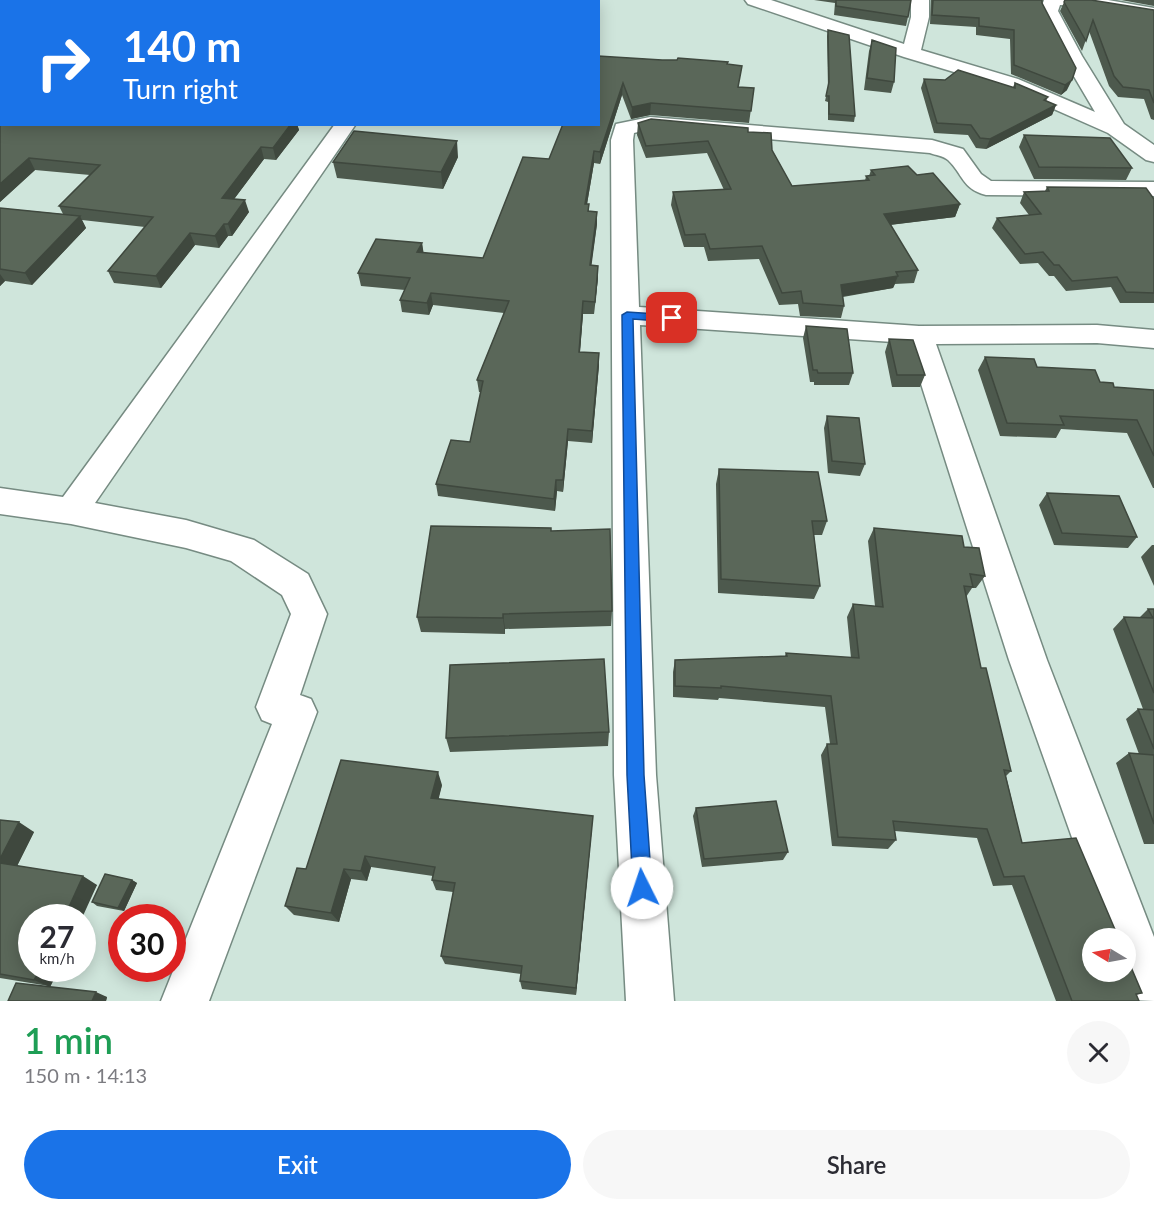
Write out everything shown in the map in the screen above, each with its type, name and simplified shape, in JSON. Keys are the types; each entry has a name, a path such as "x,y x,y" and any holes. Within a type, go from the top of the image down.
{"street":[{"path":"754,0 911,53 1011,82 1116,128 1154,155"},
{"path":"911,53 920,17 920,0"},
{"path":"1116,128 1072,56 1049,11 1053,0 1102,2 1154,13"},
{"path":"650,1001 635,775 622,140 624,129 650,123 673,124 932,147 955,154 973,179 986,189 1154,189"},
{"path":"71,512 344,126"},
{"path":"627,315 919,335 1096,334 1154,339"},
{"path":"919,335 1028,660 1154,1000"},
{"path":"0,501 186,534 242,550 295,585 309,614 276,707 297,712 184,1001"}],"building":[{"path":"836,0 911,0 908,17 836,6"},
{"path":"933,0 1042,0 1076,68 1072,80 1065,85 1014,65 1014,30 979,26 979,18 932,15"},
{"path":"1065,0 1091,0 1154,10 1154,103 1149,90 1123,87 1114,76 1093,20 1086,41 1064,2"},
{"path":"828,30 849,35 855,116 829,114 829,96 826,96 829,82"},
{"path":"872,40 896,48 894,82 867,78"},
{"path":"600,56 728,62 727,64 742,66 738,87 754,88 751,111 651,103 632,107 623,83 600,152 594,151 585,204 589,204 588,211 597,212 590,265 598,266 595,302 583,301 579,352 599,353 592,431 568,429 563,480 556,480 554,499 436,484 451,440 470,442 483,381 477,380 509,301 431,293 427,303 400,300 410,278 358,273 376,239 422,243 417,252 483,258 523,157 549,159 562,126 600,126"},
{"path":"958,70 1015,88 1015,83 1048,97 1044,100 1056,105 990,139 980,138 971,125 937,123 924,79 945,80"},
{"path":"651,119 748,128 748,132 771,133 772,150 792,186 869,180 866,176 875,175 871,170 908,166 917,175 933,173 960,204 884,214 918,270 896,272 898,276 841,285 844,306 803,303 801,291 782,293 762,246 710,249 705,234 685,235 673,192 731,189 708,141 646,146 638,123"},
{"path":"0,126 290,126 273,148 261,147 222,198 245,200 228,224 224,224 215,236 190,233 156,276 108,271 153,217 59,206 100,165 29,158 0,184"},
{"path":"354,131 457,141 441,172 333,162"},
{"path":"1024,135 1110,138 1132,168 1039,167"},
{"path":"1047,187 1146,188 1154,199 1154,293 1126,292 1117,277 1072,281 1059,265 1054,265 1043,252 1025,254 997,218 1041,214 1024,192 1049,191"},
{"path":"0,208 80,216 25,273 0,269"},
{"path":"806,326 847,329 853,373 818,373 817,370 813,370"},
{"path":"889,339 913,340 925,375 897,375"},
{"path":"985,357 1034,359 1037,367 1095,370 1100,382 1113,383 1114,387 1154,390 1154,456 1137,420 1060,416 1064,425 1007,423"},
{"path":"827,416 859,418 865,464 832,461"},
{"path":"719,469 818,472 827,521 812,521 820,586 721,579"},
{"path":"1047,493 1119,496 1137,537 1062,533"},
{"path":"431,526 551,528 551,531 610,529 612,611 503,614 503,618 417,617"},
{"path":"874,528 962,536 964,547 979,548 985,576 970,574 973,587 964,586 981,668 986,668 1011,771 1004,770 1022,843 1076,838 1114,928 1082,928 1082,982 1136,982 1136,979 1142,993 1136,994 1139,1001 1072,1001 1024,876 1004,877 987,829 893,821 896,840 838,837 827,744 837,744 831,696 721,686 721,688 675,686 675,660 787,656 786,653 859,658 853,604 883,607"},
{"path":"1148,609 1154,609 1154,693 1124,617 1153,618"},
{"path":"604,659 609,732 446,738 450,665"},
{"path":"1138,709 1154,710 1154,749"},
{"path":"1129,753 1154,755 1154,824"},
{"path":"341,760 438,772 431,798 593,816 576,988 520,981 522,966 441,956 455,883 432,880 435,867 365,856 361,871 344,869 331,913 285,906 297,868 306,869"},
{"path":"776,801 788,852 704,859 696,808"},
{"path":"0,820 19,822 0,859"},
{"path":"0,863 83,876 70,904 18,904 18,977 0,974"},
{"path":"105,874 132,880 120,904 108,906 92,902"},
{"path":"16,983 96,992 92,1001 8,1001"}],"route":[{"path":"642,888 635,775 627,315 672,318"}]}
